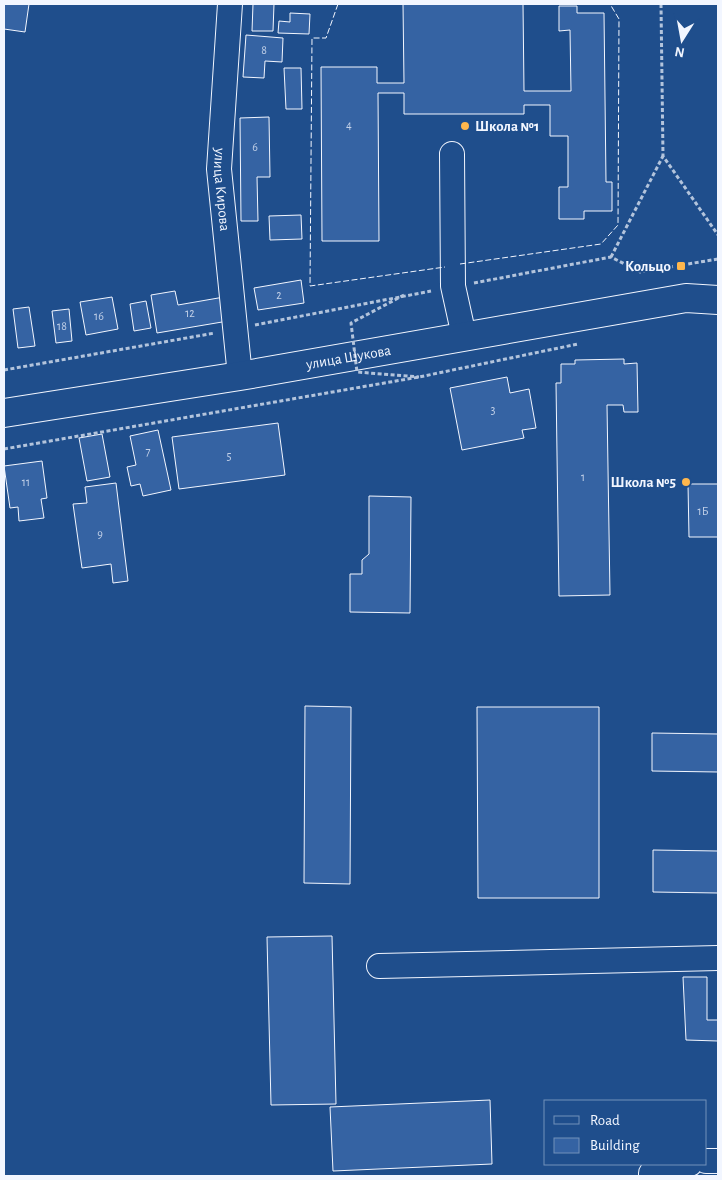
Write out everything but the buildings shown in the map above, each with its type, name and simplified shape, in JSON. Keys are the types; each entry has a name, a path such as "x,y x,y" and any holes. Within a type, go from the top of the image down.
{"main road":[{"name":"улица Шукова","path":"4,412 240,376 464,336 706,298 718,286"}],"street":[{"name":"улица Кирова","path":"230,4 219,170 240,376"},
{"path":"452,154 453,286 464,336"},
{"path":"379,966 718,958"},
{"path":"651,1176 651,1173 686,1165"}],"path":[{"path":"611,257 663,156 661,4"},
{"path":"663,156 718,235"},
{"path":"4,370 235,329 611,257 640,272 718,259"},
{"path":"404,296 351,324 357,372 419,376"},
{"path":"4,450 419,376 583,343"}],"fence":[{"path":"338,4 326,38 312,38 310,286 445,267"},
{"path":"460,264 601,244 618,225 619,19 610,4"}],"place":[{"name":"Школа №1","path":"465,126"},
{"name":"Кольцо","path":"681,266"},
{"name":"Школа №5","path":"686,482"}]}
